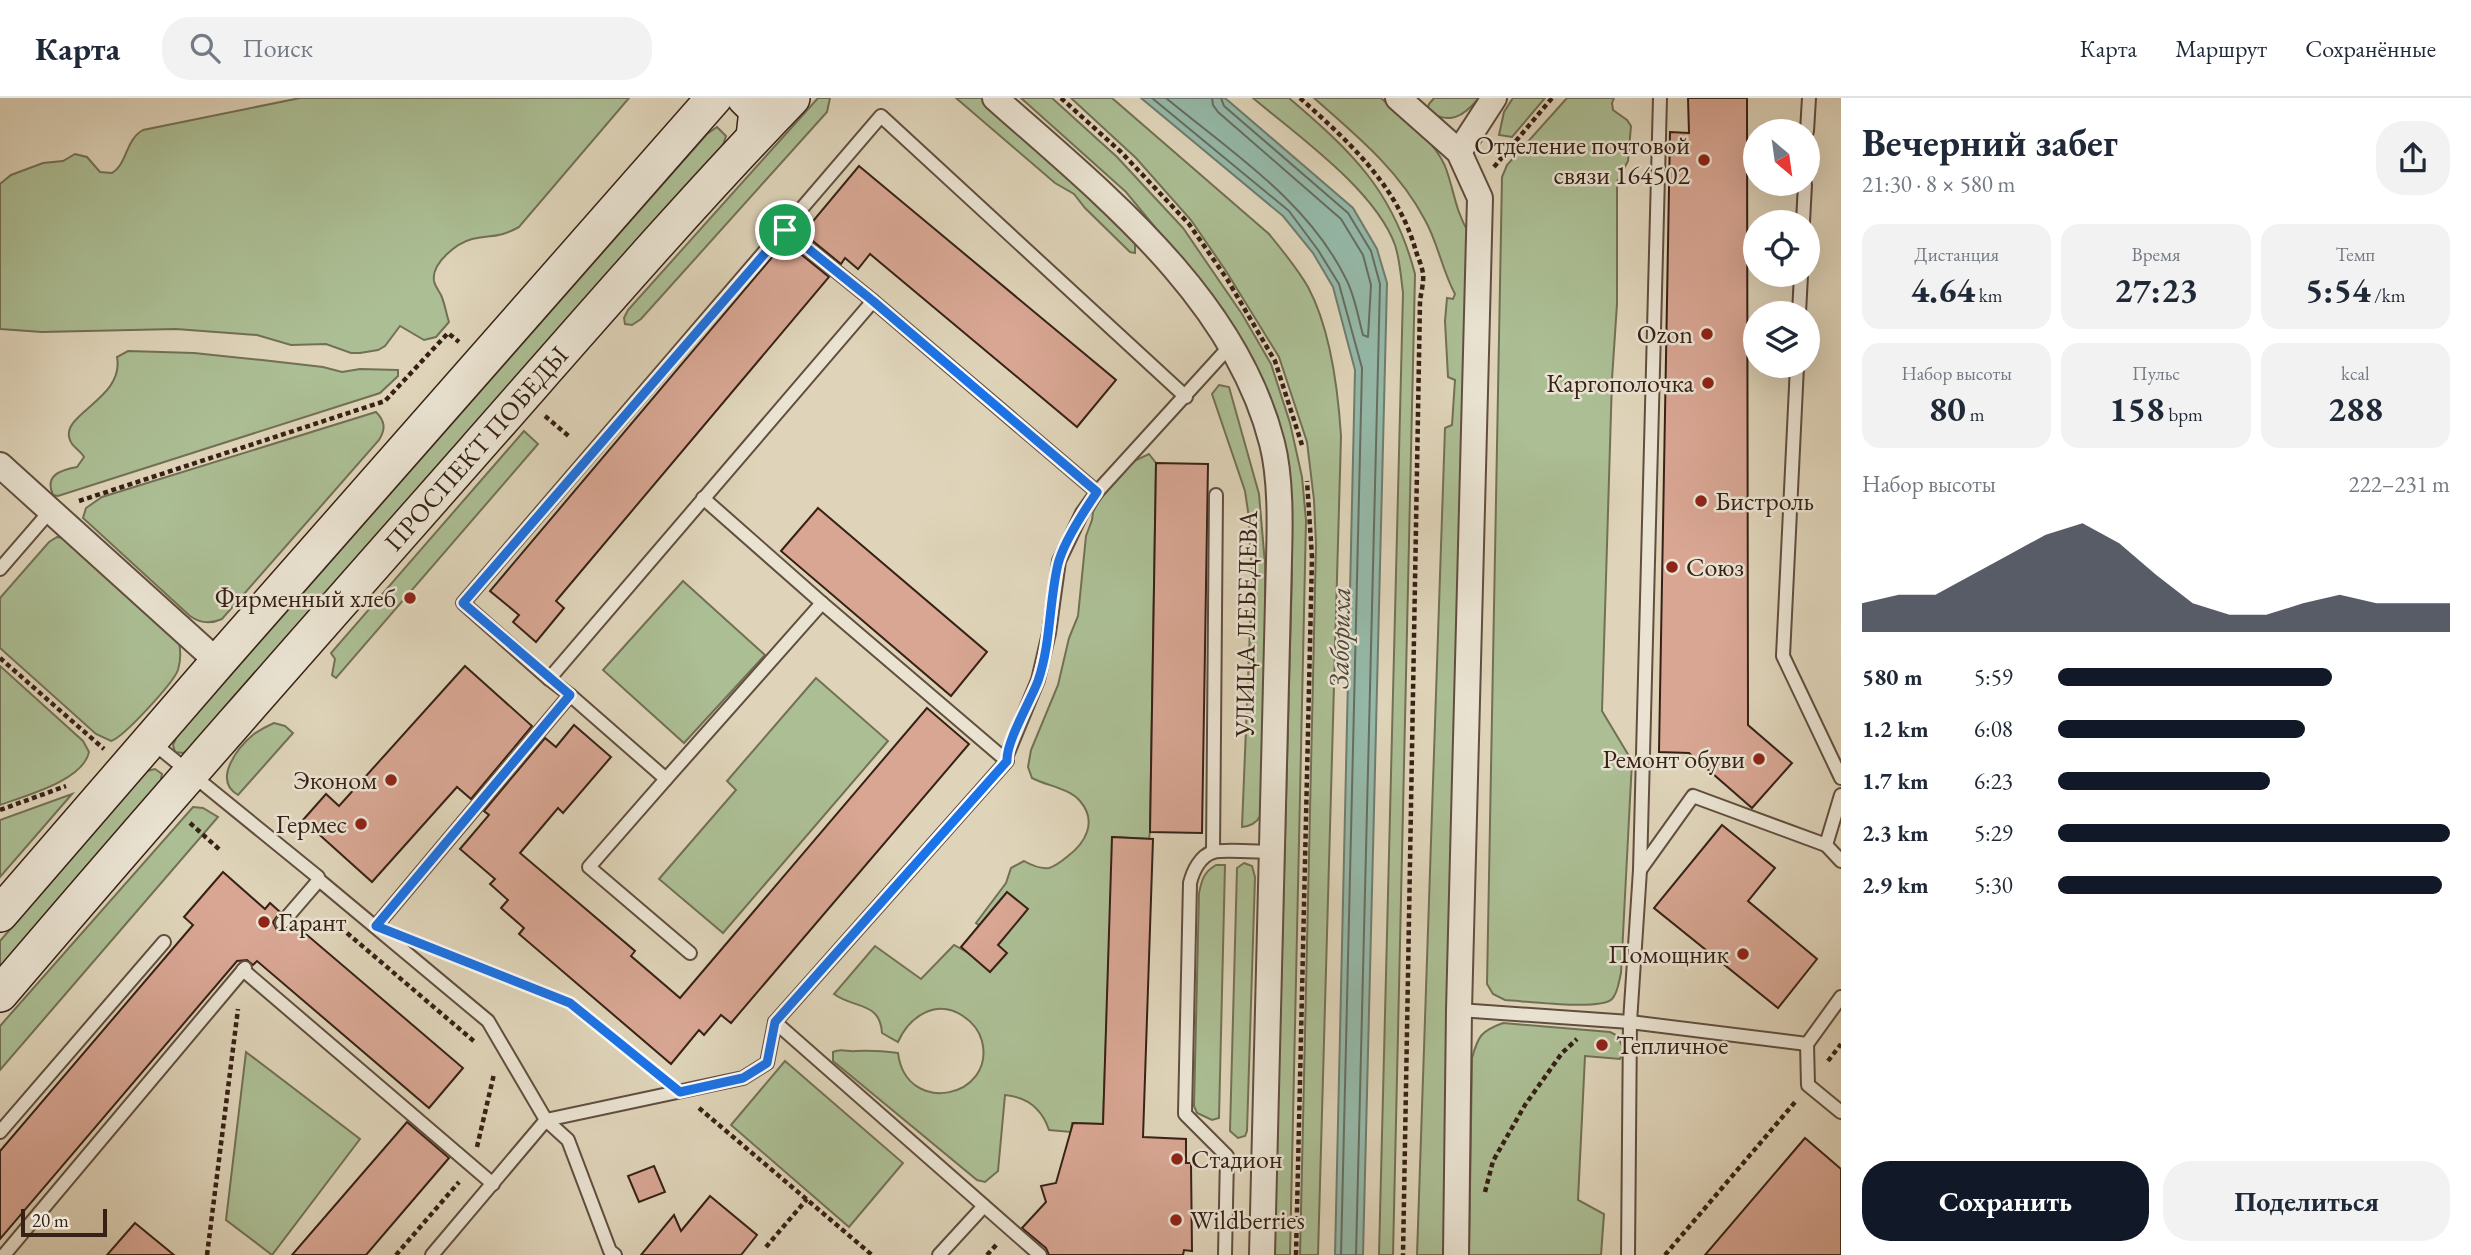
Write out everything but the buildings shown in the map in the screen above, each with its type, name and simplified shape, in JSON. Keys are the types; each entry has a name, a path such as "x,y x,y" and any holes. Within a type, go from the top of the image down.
{"main road":[{"name":"ПРОСПЕКТ ПОБЕДЫ","path":"0,914 715,98"},
{"path":"745,98 757,110 754,138"},
{"name":"ПРОСПЕКТ ПОБЕДЫ","path":"0,994 189,774 792,98"}],"street":[{"name":"УЛИЦА ЛЕБЕДЕВА","path":"995,98 1136,225 1192,291 1244,369 1262,410 1273,445 1278,494 1279,551 1262,1255"},
{"path":"1398,98 1460,152 1480,198 1456,1255"},
{"path":"1460,152 1494,98"},
{"path":"0,465 218,663"}],"lane":[{"path":"1628,1255 1630,1022 1640,870 1660,98"},
{"path":"1808,119 1809,98"},
{"path":"666,779 463,603 881,116 1186,397"},
{"path":"785,230 873,301 1097,492"},
{"path":"549,679 873,301"},
{"path":"432,1255 546,1120 743,1078 767,1063 775,1022 1007,761 1005,760 1038,680 1049,633 1059,561 1082,513 1097,492 1230,346"},
{"path":"1796,378 1783,656 1841,778"},
{"path":"1213,852 1216,495"},
{"path":"703,498 1005,760"},
{"path":"0,569 51,510"},
{"path":"690,953 589,867 822,603"},
{"path":"376,926 570,695"},
{"path":"151,741 488,1021 546,1120 568,1140 610,1251 615,1255"},
{"path":"1826,845 1841,795"},
{"path":"1640,870 1693,796 1826,845 1841,861"},
{"path":"1225,1255 1227,1156 1185,1114 1190,883 1193,871 1213,852 1272,852"},
{"path":"282,923 319,880"},
{"path":"0,1132 164,942"},
{"path":"4,1255 244,969 493,1184"},
{"path":"1841,997 1807,1044 1808,1085 1841,1112"},
{"path":"1460,1010 1630,1022 1807,1044"},
{"path":"775,1022 1040,1255"},
{"path":"939,1255 984,1206"}],"path":[{"path":"1300,98 1347,139 1382,182 1412,237 1423,275 1420,301 1403,1255"},
{"path":"1491,170 1552,98"},
{"path":"51,510 385,401 448,333 468,349"},
{"path":"540,411 571,438"},
{"path":"0,658 110,753"},
{"path":"94,754 101,746"},
{"path":"0,810 64,788 71,780"},
{"path":"189,822 220,850"},
{"path":"345,932 477,1044"},
{"path":"428,947 570,1003 680,1092 872,1255"},
{"path":"207,1255 244,969"},
{"path":"1483,1198 1493,1161 1525,1105 1562,1053 1598,1020"},
{"path":"396,1255 473,1166 497,1061"},
{"path":"1665,1255 1808,1085"},
{"path":"766,1247 807,1199"}],"shaded area":[{"path":"300,98 629,98 519,227 500,235 466,241 441,261 434,274 434,281 449,322 436,337 424,340 400,326 385,346 378,350 351,353 326,344 291,345 257,335 176,329 42,332 0,329 0,184 11,175 43,163 63,161 75,154 87,157 100,172 112,173 121,163 137,134 143,130"},
{"path":"818,98 830,98 827,112 641,319 632,325 625,324 624,318 628,310"},
{"path":"956,98 985,98 1135,235 1135,253 1130,252 1074,194 1055,183"},
{"path":"1021,98 1052,98 1117,157 1183,228 1242,314 1271,364 1290,423 1302,477 1306,520 1290,1255 1274,1255 1292,572 1281,463 1182,260 1126,192"},
{"path":"1071,98 1112,98 1269,234 1308,287 1328,341 1341,436 1318,1255 1300,1255 1316,544 1307,442 1279,357 1226,271 1191,220 1136,158"},
{"path":"1253,98 1289,98 1351,155 1382,196 1395,219 1415,274 1393,1255 1379,1255 1403,293 1401,275 1395,245 1371,204 1333,165"},
{"path":"1314,98 1381,98 1408,121 1433,146 1445,166 1469,233 1446,1255 1417,1255 1445,428 1452,425 1455,380 1448,377 1445,321 1447,298 1453,299 1455,294 1429,229 1403,185 1376,154"},
{"path":"1434,98 1479,98 1462,114 1443,118 1427,111"},
{"path":"1513,98 1545,98 1512,137 1499,135 1504,112"},
{"path":"1567,98 1614,98 1613,110 1631,126 1628,161 1617,182 1617,304 1612,379 1602,711 1632,761 1621,973 1612,999 1605,1003 1578,1005 1505,1000 1493,994 1487,984 1502,177 1507,165"},
{"path":"717,127 726,136 723,145 191,748 183,753 175,752 173,745 177,736 707,134"},
{"path":"128,351 194,353 323,367 342,372 360,369 398,370 398,376 380,393 58,496 53,495 52,478 60,472 77,467 84,457 71,442 69,431 82,413 103,395 117,372 117,357"},
{"path":"1219,385 1229,387 1259,494 1265,564 1265,792 1258,820 1242,827 1252,580 1249,518 1245,491 1212,394"},
{"path":"376,412 384,425 379,440 218,621 202,622 190,616 83,518 86,508 102,497"},
{"path":"524,431 538,444 336,678 332,675 335,659 331,653"},
{"path":"1149,454 1156,463 1150,832 1149,839 1113,837 1103,1124 1072,1123 1071,1132 1049,1130 1033,1105 1020,1098 1005,1095 998,1171 985,1182 977,1180 833,1061 833,1052 839,1050 898,1053 904,1073 916,1086 932,1092 948,1092 964,1087 976,1076 983,1061 982,1041 975,1027 953,1011 933,1010 916,1018 898,1042 882,1033 880,1023 871,1011 834,994 875,946 921,979 954,945 972,955 988,932 976,923 1006,883 1011,868 1024,861 1039,867 1052,867 1080,845 1089,824 1085,809 1080,801 1064,790 1032,778 1028,767 1031,750 1058,685 1069,638 1078,616 1086,536 1093,512 1102,496 1134,461"},
{"path":"57,537 63,538 179,642 180,663 174,677 137,720 111,741 96,734 0,648 0,598 49,542"},
{"path":"683,581 765,655 684,743 603,670"},
{"path":"0,666 83,741 89,752 76,771 65,779 0,805"},
{"path":"816,678 888,741 723,933 659,879 736,790 727,781"},
{"path":"274,723 285,726 293,733 238,795 227,781 230,764 248,740"},
{"path":"155,769 162,774 160,784 0,968 0,941 147,771"},
{"path":"72,794 0,877 0,820"},
{"path":"193,807 203,808 218,817 0,1070 0,1026"},
{"path":"1244,863 1252,866 1255,877 1247,1131 1245,1136 1238,1138 1230,1131 1237,868"},
{"path":"1216,865 1225,865 1219,1118 1212,1120 1197,1113 1194,1106 1199,893 1204,876"},
{"path":"1503,1023 1610,1032 1618,1036 1624,1051 1620,1059 1585,1056 1578,1200 1604,1214 1601,1255 1469,1255 1472,1058 1482,1035"},
{"path":"246,1052 360,1139 272,1255 226,1220"},
{"path":"785,1061 903,1163 849,1227 731,1125"}],"water":[{"path":"1141,98 1225,98 1353,208 1377,249 1387,283 1363,1255 1335,1255 1355,370 1333,287 1313,253 1283,216"}],"place":[{"name":"Отделение почтовой связи 164502","path":"1704,160"},
{"name":"Ozon","path":"1707,334"},
{"name":"Каргополочка","path":"1708,383"},
{"name":"Бистроль","path":"1701,501"},
{"name":"Союз","path":"1672,567"},
{"name":"Фирменный хлеб","path":"410,598"},
{"name":"Ремонт обуви","path":"1759,759"},
{"name":"Эконом","path":"391,780"},
{"name":"Гермес","path":"361,824"},
{"name":"Гарант","path":"264,922"},
{"name":"Помощник","path":"1743,954"},
{"name":"Тепличное","path":"1602,1045"},
{"name":"Стадион","path":"1177,1159"},
{"name":"Wildberries","path":"1176,1220"}],"route":[{"path":"785,230 873,301 1097,492 1082,513 1059,561 1049,633 1038,680 1005,760 1007,761 775,1022 767,1063 743,1078 680,1092 570,1003 376,926 570,695 463,603 785,230"}],"water label":[{"name":"Забориха","path":"1339,638"}]}
